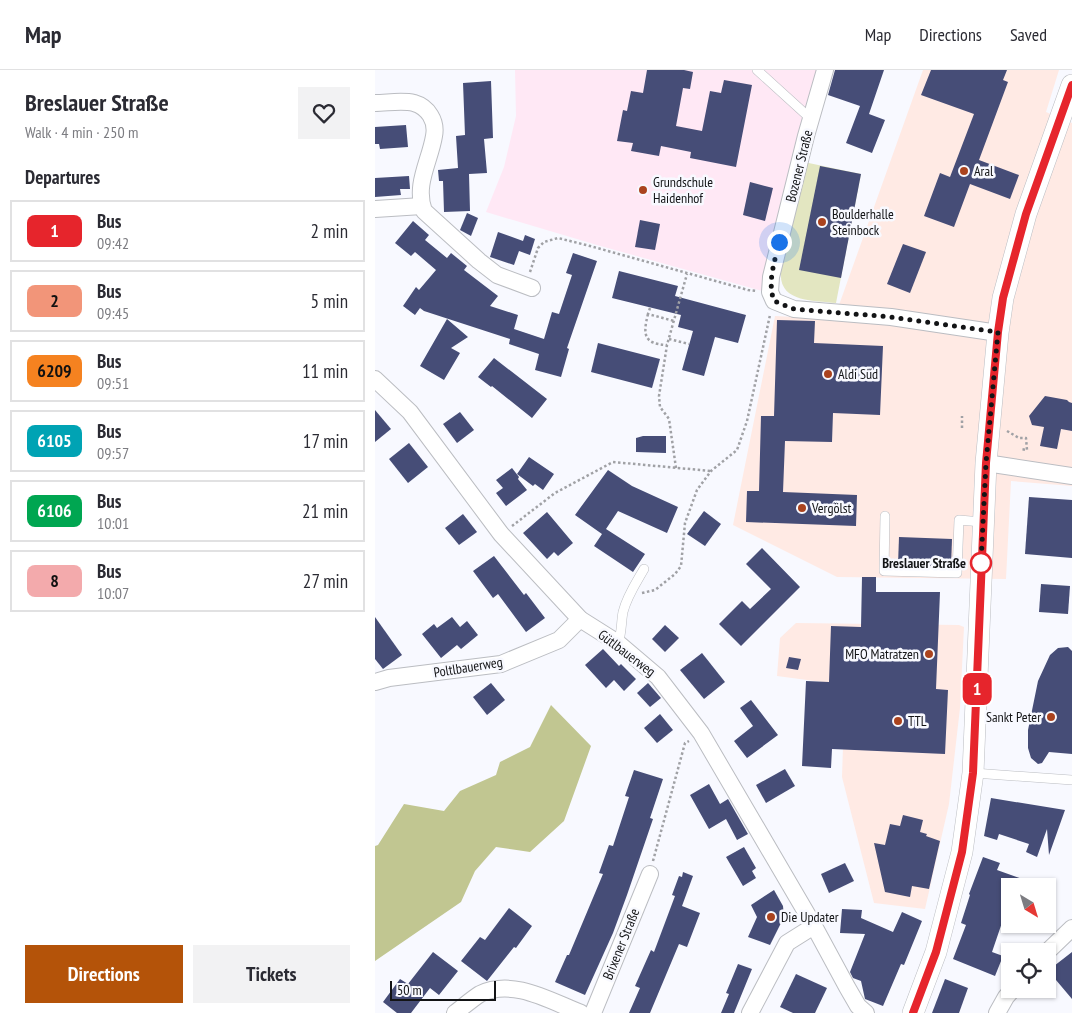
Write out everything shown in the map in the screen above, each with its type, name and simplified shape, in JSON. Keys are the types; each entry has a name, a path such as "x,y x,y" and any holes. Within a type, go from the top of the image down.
{"street":[{"name":"Bozener Straße","path":"772,297 771,277 825,70"},
{"path":"913,1013 936,952 962,852 973,773 980,633 982,522 998,332 1003,298 1026,214 1072,85"},
{"path":"375,104 413,103 423,107 430,113 434,123 435,135 427,158 421,188 421,202 424,211 479,262 497,275 529,287"},
{"path":"375,209 423,206"},
{"path":"772,297 794,309 891,317 998,332"},
{"name":"Gütlbauerweg","path":"375,379 410,412 501,534 580,619 619,643 658,677 701,734 814,926 858,1006 866,1013"},
{"path":"986,463 1072,476"},
{"name":"Poltlbauerweg","path":"375,682 389,678 501,664 559,640 580,619"},
{"name":"Brixener Straße","path":"593,1013 650,874"},
{"path":"750,1013 787,943 814,926"},
{"path":"1056,943 1072,928"},
{"path":"455,1013 481,994 500,989 523,990 581,1013"},
{"path":"997,1013 1005,998"}],"lane":[{"name":"Bozener Straße","path":"757,70 811,119"},
{"path":"885,516 884,571 957,572 959,520 982,522"},
{"path":"619,643 623,612 630,592 644,569"},
{"path":"973,773 1072,780"}],"path":[{"path":"529,287 538,248 544,242 558,238 772,297 747,421 737,450 711,470 697,490 685,523 681,566 675,574 655,590 645,593 630,592"},
{"path":"676,468 669,419 660,407 659,396 667,346 687,274"},
{"path":"650,308 644,328 645,335 650,341 658,345 667,346"},
{"path":"648,314 674,321"},
{"path":"669,339 689,344"},
{"path":"962,416 962,428"},
{"path":"1002,428 1019,438 1027,438 1027,450 1020,449"},
{"path":"501,534 555,493 613,462 711,470"},
{"path":"650,874 685,743"}],"shaded area":[{"name":"Grundschule Haidenhof","path":"515,70 821,70 766,292 486,212 504,167 516,116"},
{"path":"923,70 1059,70 1046,112 1072,123 1072,486 1011,481 1006,579 837,577 733,525 775,316 834,319"},
{"path":"796,623 959,625 964,627 960,708 949,804 925,909 874,903 842,777 845,685 777,676 780,638"}],"green space":[{"name":"Boulderhalle Steinbock","path":"804,162 861,174 836,303 799,298 785,289 782,281 781,271"},
{"path":"551,705 591,746 564,821 530,852 496,847 475,871 461,902 375,961 375,846 378,845 404,804 444,811 460,791 496,775 500,762 530,747"}],"building":[{"path":"647,70 684,70 693,72 690,89 683,88 676,126 702,131 710,91 721,93 724,80 752,85 736,167 690,158 691,152 661,146 659,156 631,151 633,143 617,141 623,110 627,111 631,91 643,93"},
{"path":"835,70 884,70 869,114 885,120 872,153 846,143 860,106 828,95"},
{"path":"931,70 1007,70 1003,80 1008,82 979,160 1019,175 1010,199 970,184 954,227 924,216 940,173 950,177 974,114 921,95"},
{"path":"491,81 493,138 484,139 487,173 469,174 470,211 444,212 443,181 439,181 438,170 458,168 456,136 465,135 463,83"},
{"path":"406,125 408,147 380,149 379,144 375,144 375,127"},
{"path":"820,166 861,174 841,278 799,270"},
{"path":"409,176 410,189 400,189 401,195 375,197 375,178"},
{"path":"750,182 773,188 765,221 743,215"},
{"path":"467,213 478,218 471,236 460,230"},
{"path":"640,220 660,224 655,250 635,247"},
{"path":"413,221 429,235 425,240 447,258 451,253 467,266 464,270 498,296 490,306 518,315 514,329 544,339 552,312 559,314 572,275 566,273 573,253 597,261 567,348 569,349 561,377 535,370 539,354 509,344 510,339 424,311 420,308 415,315 403,306 416,287 419,290 436,270 415,252 411,256 395,243"},
{"path":"498,232 523,241 525,235 535,239 530,255 519,251 514,265 490,257"},
{"path":"903,244 926,252 910,293 887,284"},
{"path":"619,271 678,286 675,296 746,315 738,343 715,337 704,376 682,370 693,331 678,327 681,315 612,298"},
{"path":"447,319 468,337 451,348 460,353 444,380 420,366"},
{"path":"777,320 815,321 814,343 883,346 880,415 833,413 832,442 785,441 783,492 857,495 856,526 746,522 747,491 759,491 761,416 774,416"},
{"path":"598,343 660,359 652,388 591,372"},
{"path":"494,358 547,399 532,418 478,377"},
{"path":"1045,396 1067,400 1072,403 1072,431 1061,429 1057,449 1040,446 1044,427 1032,425 1029,416"},
{"path":"375,410 391,429 375,442"},
{"path":"460,412 474,430 457,443 443,424"},
{"path":"643,436 666,436 666,453 636,452 636,438"},
{"path":"409,443 428,467 408,483 389,459"},
{"path":"529,457 554,474 543,490 535,484 533,486 517,474"},
{"path":"512,468 527,490 506,506 496,493 503,488 496,480"},
{"path":"608,470 632,486 678,507 667,533 618,511 606,529 645,554 633,572 594,546 602,534 575,515"},
{"path":"1029,497 1072,500 1072,558 1025,554"},
{"path":"704,511 721,524 705,546 687,534"},
{"path":"547,512 573,543 558,556 554,552 547,559 523,533"},
{"path":"463,514 477,532 459,545 445,528"},
{"path":"899,537 952,539 951,567 898,565"},
{"path":"762,548 800,587 741,646 719,624 742,601 750,609 771,589 746,564"},
{"path":"494,556 524,595 526,593 545,618 526,632 498,594 493,598 473,571"},
{"path":"862,577 876,577 876,592 940,592 936,689 948,690 945,754 832,749 831,768 802,766 806,681 829,682 831,626 861,627"},
{"path":"1041,584 1070,586 1068,614 1039,612"},
{"path":"375,617 402,655 383,669 375,659"},
{"path":"452,617 460,627 467,621 478,635 461,649 457,645 441,658 422,634 434,624 437,628"},
{"path":"665,625 679,638 665,652 652,639"},
{"name":"Sankt Peter","path":"1068,647 1072,651 1072,754 1049,752 1042,763 1038,764 1031,758 1028,748 1028,730 1038,681 1050,655 1058,648"},
{"path":"603,649 619,666 621,664 636,679 624,691 614,680 606,688 585,665"},
{"path":"702,653 725,682 704,699 680,670"},
{"path":"789,657 801,659 798,670 786,668"},
{"path":"491,683 505,700 487,715 473,697"},
{"path":"648,683 661,698 650,707 637,693"},
{"path":"751,700 778,735 747,758 734,741 753,726 740,708"},
{"path":"660,714 673,730 657,743 644,728"},
{"path":"785,769 795,786 766,803 756,785"},
{"path":"634,770 663,779 650,818 653,819 627,895 613,933 585,995 555,982 567,955 569,955 603,874 599,873 609,845 613,846 629,797 625,796"},
{"path":"709,784 720,804 728,799 748,834 737,840 726,819 709,829 690,795"},
{"path":"991,798 1065,810 1049,855 1047,829 1037,857 1026,852 1029,844 999,834 997,840 984,836"},
{"path":"903,815 923,820 920,832 940,841 929,889 912,886 910,897 885,892 874,843 885,845 890,824 900,826"},
{"path":"744,847 756,868 752,871 756,878 743,886 726,857"},
{"path":"983,857 1000,863 997,870 1019,878 1001,878 1001,926 992,952 1001,955 1001,961 995,976 953,959 966,925 961,923 969,894"},
{"path":"845,863 854,881 829,893 821,874"},
{"path":"683,872 693,876 682,906 700,913 687,947 679,944 650,1013 629,1013 640,988 635,986 651,950 654,952 675,896 672,895 679,876 682,877"},
{"name":"Die Updater","path":"774,890 783,906 784,917 770,945 748,937 757,917 751,905"},
{"path":"509,908 532,926 516,948 514,947 487,981 461,961 480,937 485,940"},
{"path":"842,909 862,910 861,918 893,932 902,912 922,921 904,965 901,964 883,1006 865,999 861,981 853,978 850,972 865,934 840,933"},
{"path":"433,952 458,971 439,995 430,988 411,1013 397,1013 383,1002 400,979 408,984"},
{"path":"1072,952 1072,999 1056,980 1056,964"},
{"path":"738,964 752,969 734,1013 721,1013 729,994 726,993"},
{"path":"796,974 827,988 815,1013 793,1013 780,1007"},
{"path":"945,979 968,988 959,1013 932,1013"}],"bus line":[{"name":"1","path":"913,1013 936,952 962,852 973,773 980,633 982,522 998,332 1003,298 1026,214 1072,85"}],"place":[{"name":"Aral","path":"964,171"},
{"name":"Grundschule Haidenhof","path":"643,190"},
{"name":"Boulderhalle Steinbock","path":"822,222"},
{"name":"Aldi Süd","path":"828,374"},
{"name":"Vergölst","path":"802,508"},
{"name":"Breslauer Straße","path":"981,563"},
{"name":"MFO Matratzen","path":"929,654"},
{"name":"Sankt Peter","path":"1051,717"},
{"name":"TTL","path":"898,721"},
{"name":"Die Updater","path":"771,917"}],"route":[{"path":"779,242 771,277 771,292 774,301 782,306 816,312 891,317 998,332 986,463 981,563"}]}
